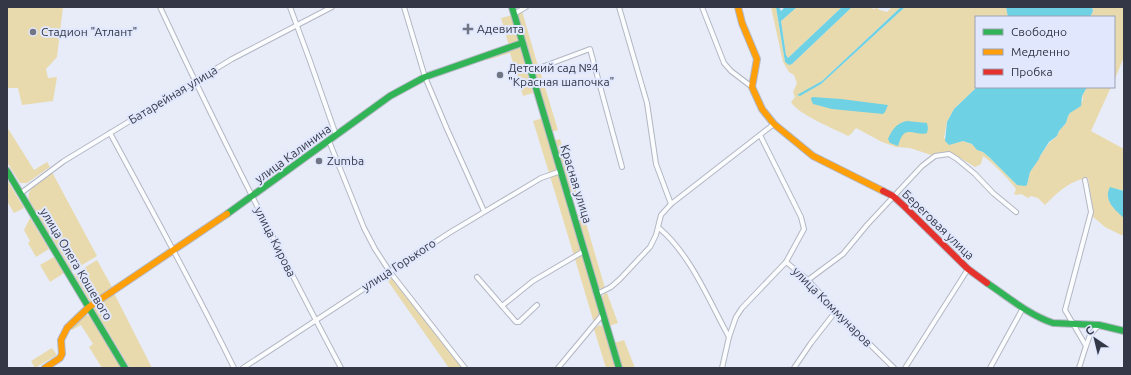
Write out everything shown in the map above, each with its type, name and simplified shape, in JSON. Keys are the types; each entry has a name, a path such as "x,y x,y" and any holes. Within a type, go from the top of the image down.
{"street":[{"name":"улица Кирова","path":"160,7 252,197 341,368"},
{"path":"290,7 336,135"},
{"name":"Батарейная улица","path":"21,193 57,165 195,82 242,54 332,7"},
{"path":"404,7 426,77 447,129 484,211"},
{"path":"513,10 526,7"},
{"path":"619,7 647,103 656,164 671,204"},
{"path":"702,7 724,62 731,70 752,86 757,60 742,23 738,7"},
{"name":"Красная улица","path":"513,10 619,368"},
{"name":"улица Калинина","path":"45,368 60,358 62,354 61,340 64,332 70,324 89,307 252,197 398,91 426,77 522,43"},
{"path":"531,71 590,49 622,167"},
{"name":"Береговая улица","path":"752,86 757,100 774,124 796,143 813,156 866,181 893,196 968,269 1023,308 1047,321 1060,324 1072,323 1099,325 1124,331"},
{"path":"597,294 611,287 650,247 659,228 659,218 671,204 774,124"},
{"path":"110,133 172,250 186,272 234,368"},
{"name":"улица Коммунаров","path":"760,135 804,225 804,229 786,262 808,280 894,368"},
{"path":"329,141 364,228 375,249 390,272 466,368"},
{"path":"808,280 843,254 893,196 926,162 935,156 949,154 957,159 970,169 993,193 1016,212"},
{"name":"улица Олега Кошевого","path":"7,171 124,368"},
{"name":"улица Горького","path":"243,368 484,211 546,175 561,171"},
{"path":"1085,180 1091,212 1065,312 1086,346"},
{"path":"659,228 671,240 689,264 729,337"},
{"path":"502,306 533,281 584,251"},
{"path":"722,368 733,323 739,312 786,262"},
{"path":"905,368 968,269"},
{"path":"477,277 515,321 518,322 537,305"},
{"path":"990,368 1023,308"},
{"path":"794,368 836,310"},
{"path":"558,368 603,314"},
{"path":"1079,368 1090,335 1099,325"}],"shaded area":[{"name":"Стадион \"Атлант\"","path":"7,7 63,7 57,57 46,69 48,78 57,77 53,101 22,105 18,88 7,88"},
{"path":"771,7 776,7 785,62 792,64 852,7 872,7 875,9 875,7 887,12 892,7 901,7 822,81 799,95 797,94 799,96 821,84 905,7 1006,7 1008,16 975,16 976,88 954,109 947,122 944,138 954,143 963,141 972,144 977,150 983,152 989,157 1017,185 1027,185 1030,172 1049,143 1057,136 1059,131 1066,123 1070,113 1083,100 1082,96 1086,88 1111,88 1091,131 1124,149 1124,191 1118,189 1109,201 1124,218 1124,235 1105,227 1093,217 1088,178 1075,181 1070,184 1045,205 1038,198 1031,196 1028,198 1021,194 1014,194 1016,189 996,167 983,156 981,164 975,167 952,153 943,152 931,155 910,148 896,147 882,142 856,128 848,136 817,121 795,107 791,102 795,97 793,92 797,83 794,75 789,72 783,62"},
{"path":"797,7 842,7 788,58 786,55 781,21"},
{"path":"1092,7 1124,7 1124,57 1115,79 1115,16 1090,16 1093,11"},
{"path":"522,11 538,66 531,67 517,14"},
{"path":"513,15 520,41 509,46 501,18"},
{"path":"521,44 526,60 524,62 533,93 523,96 510,53 487,60 486,57"},
{"path":"533,71 540,71 558,130 551,132"},
{"path":"543,118 558,170 549,173 533,121"},
{"path":"7,127 34,170 47,162 50,167 27,183 20,183 7,162"},
{"path":"560,139 577,195 570,197 553,141"},
{"path":"52,172 97,256 72,271 29,200 30,191 36,183"},
{"path":"555,174 560,175 582,251 574,256 550,176"},
{"path":"7,180 24,208 14,213 7,201"},
{"path":"583,213 605,288 602,289 598,288 576,216"},
{"path":"30,218 49,249 36,257 28,243 30,241 24,230"},
{"path":"584,255 601,314 594,323 575,259"},
{"path":"54,257 64,273 50,282 40,265"},
{"path":"97,260 112,287 90,302 74,274"},
{"path":"390,274 464,368 449,368 385,277"},
{"path":"114,293 152,368 130,368 93,307"},
{"path":"607,293 618,323 609,326 601,299 604,294"},
{"path":"82,316 90,316 121,368 102,368 89,347 93,344 81,325 72,330 71,328"},
{"path":"599,325 605,327 617,368 606,368 594,329"},
{"path":"624,340 635,368 622,368 614,343"},
{"path":"52,348 57,355 35,368 31,361"}],"water":[{"path":"776,7 779,7 781,11 785,7 797,7 781,21 786,55 788,58 842,7 852,7 792,64 789,65 785,62"},
{"path":"901,7 905,7 821,84 800,96 797,95 822,81"},
{"path":"1006,7 1092,7 1093,11 1090,16 1008,16"},
{"path":"976,88 1086,88 1082,96 1081,106 1070,113 1066,123 1059,131 1057,136 1049,142 1030,172 1027,185 1025,186 1017,185 989,157 983,152 977,150 972,144 963,141 949,145 945,141 947,122 954,109"},
{"path":"812,97 888,105 883,114 832,109 813,104 811,99"},
{"path":"907,121 927,123 927,133 907,132 902,136 898,146 890,143 888,139 893,130 900,123"},
{"path":"1110,187 1124,191 1124,218 1114,208 1109,200 1108,192"}],"traffic: fast":[{"path":"512,7 619,368"},
{"path":"227,214 390,96 425,77 522,43"},
{"path":"7,171 125,368"},
{"path":"987,283 1027,311 1044,320 1053,323 1099,325 1124,331"}],"traffic: slow":[{"path":"738,7 742,23 757,59 752,87 762,109 774,124 813,156 883,191"},
{"path":"45,368 60,358 62,354 61,340 67,328 89,307 227,214"}],"traffic: jam":[{"path":"883,191 893,196 968,269 987,283"}],"place":[{"name":"Адевита","path":"468,29"},
{"name":"Стадион \"Атлант\"","path":"33,32"},
{"name":"Детский сад №4 \"Красная шапочка\"","path":"500,75"},
{"name":"Zumba","path":"319,161"}]}
